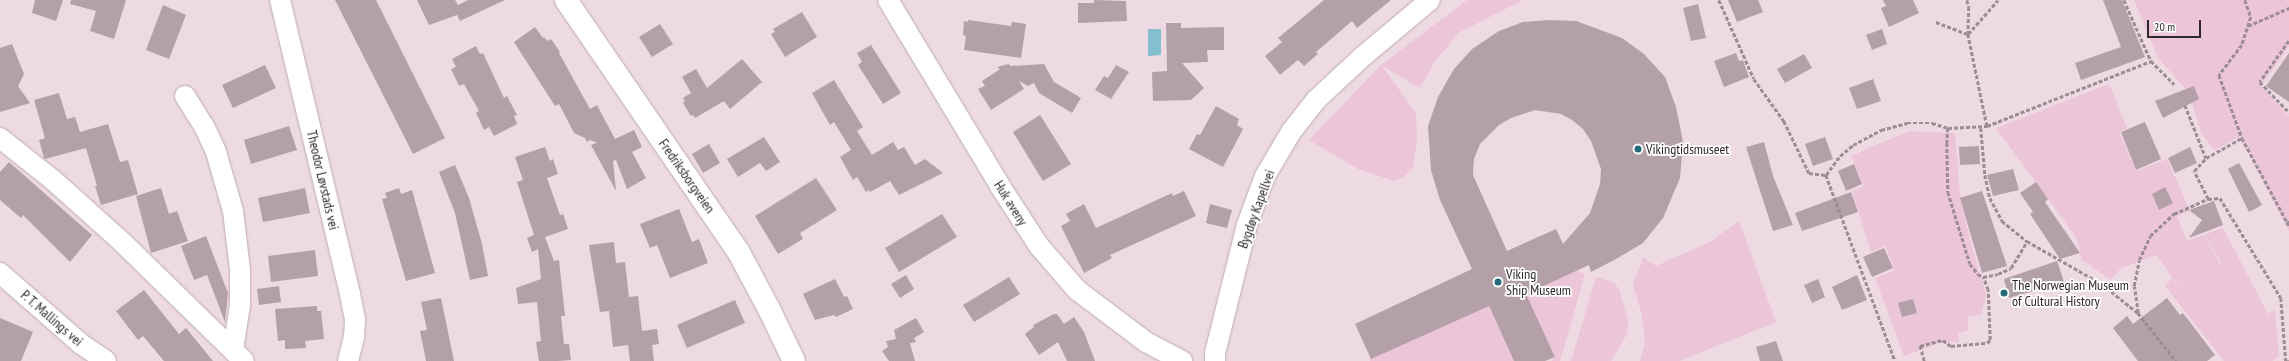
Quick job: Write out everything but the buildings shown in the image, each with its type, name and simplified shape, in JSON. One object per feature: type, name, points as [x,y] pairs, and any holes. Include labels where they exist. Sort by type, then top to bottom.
[{"type":"street","name":"Theodor Løvstads vei","points":[[280,0],[350,294],[354,331],[351,356],[348,361]]},
{"type":"street","name":"Fredriksborgveien","points":[[566,0],[738,251],[794,361]]},
{"type":"street","name":"Huk aveny","points":[[888,0],[1000,186],[1039,246],[1077,290],[1146,342],[1182,361]]},
{"type":"street","name":"Bygdøy Kapellvei","points":[[1215,361],[1215,353],[1247,225],[1265,176],[1291,132],[1316,100],[1430,0]]},
{"type":"street","points":[[185,96],[204,126],[216,152],[232,211],[240,270],[239,355]]},
{"type":"street","points":[[0,138],[53,180],[122,242],[239,355]]},
{"type":"street","name":"P. T. Mallings vei","points":[[0,273],[81,344],[106,361]]},
{"type":"path","points":[[1719,0],[1754,79],[1784,121],[1809,173],[1826,175]]},
{"type":"path","points":[[1967,0],[1969,7],[1968,34],[1987,126]]},
{"type":"path","points":[[1968,34],[1998,0]]},
{"type":"path","points":[[2124,0],[2151,61],[2174,84]]},
{"type":"path","points":[[2244,0],[2251,17],[2242,45],[2219,76],[2242,138],[2289,226]]},
{"type":"path","points":[[2248,26],[2289,8]]},
{"type":"path","points":[[1936,22],[1968,34]]},
{"type":"path","points":[[2289,41],[2260,82],[2289,112]]},
{"type":"path","points":[[1826,175],[1840,156],[1852,145],[1881,130],[1907,123],[1932,123],[1948,128],[1981,128],[2151,61]]},
{"type":"path","points":[[2185,105],[2206,158]]},
{"type":"path","points":[[1924,361],[1920,346],[1943,340],[1951,346],[1987,343],[1990,340],[1988,290],[1983,277],[1978,274],[1970,264],[1948,192],[1946,143],[1948,128]]},
{"type":"path","points":[[1981,128],[1985,175],[1990,198],[2002,220],[2026,241],[2102,284],[2138,313],[2176,361]]},
{"type":"path","points":[[2208,199],[2194,171],[2206,158],[2242,138]]},
{"type":"path","points":[[1826,175],[1895,361]]},
{"type":"path","points":[[2138,313],[2134,286],[2138,260],[2150,236],[2174,214],[2208,199],[2220,198],[2281,298],[2288,361]]},
{"type":"path","points":[[1983,277],[1998,274],[2011,268],[2026,241]]},
{"type":"shaded area","points":[[1467,0],[1523,0],[1458,33],[1434,63],[1420,88],[1382,66],[1416,113],[1417,139],[1413,168],[1403,177],[1394,181],[1358,169],[1309,140],[1381,65]]},
{"type":"shaded area","points":[[2134,0],[2289,0],[2289,46],[2261,86],[2289,116],[2289,231],[2240,137],[2214,150],[2201,133],[2189,93],[2158,58]]},
{"type":"shaded area","points":[[2109,84],[2127,128],[2119,132],[2136,171],[2167,159],[2190,211],[2177,216],[2187,241],[2203,235],[2219,261],[2219,271],[2220,260],[2204,235],[2223,228],[2268,314],[2275,310],[2279,357],[2272,361],[2224,361],[2165,286],[2171,279],[2196,288],[2173,279],[2157,255],[2121,268],[2111,280],[2082,260],[2076,237],[1996,128]]},
{"type":"shaded area","points":[[1909,131],[1955,133],[1960,195],[1970,240],[1986,295],[1981,315],[1967,317],[1969,330],[1958,333],[1959,342],[1939,343],[1904,356],[1875,278],[1895,270],[1885,246],[1871,252],[1852,191],[1864,186],[1851,156]]},
{"type":"shaded area","points":[[1739,221],[1776,322],[1679,361],[1640,361],[1645,343],[1642,315],[1633,285],[1643,257],[1656,266],[1710,242]]},
{"type":"shaded area","points":[[1574,270],[1585,274],[1560,361],[1552,361],[1555,356],[1525,293]]},
{"type":"shaded area","points":[[1596,277],[1613,282],[1619,289],[1628,321],[1627,334],[1611,361],[1571,361]]},
{"type":"shaded area","points":[[1488,305],[1514,361],[1370,361],[1370,358]]},
{"type":"water","points":[[1148,29],[1161,29],[1161,55],[1148,56]]},
{"type":"place","name":"Vikingtidsmuseet","points":[[1638,149]]},
{"type":"place","name":"Viking Ship Museum","points":[[1498,282]]},
{"type":"place","name":"The Norwegian Museum of Cultural History","points":[[2004,293]]}]
